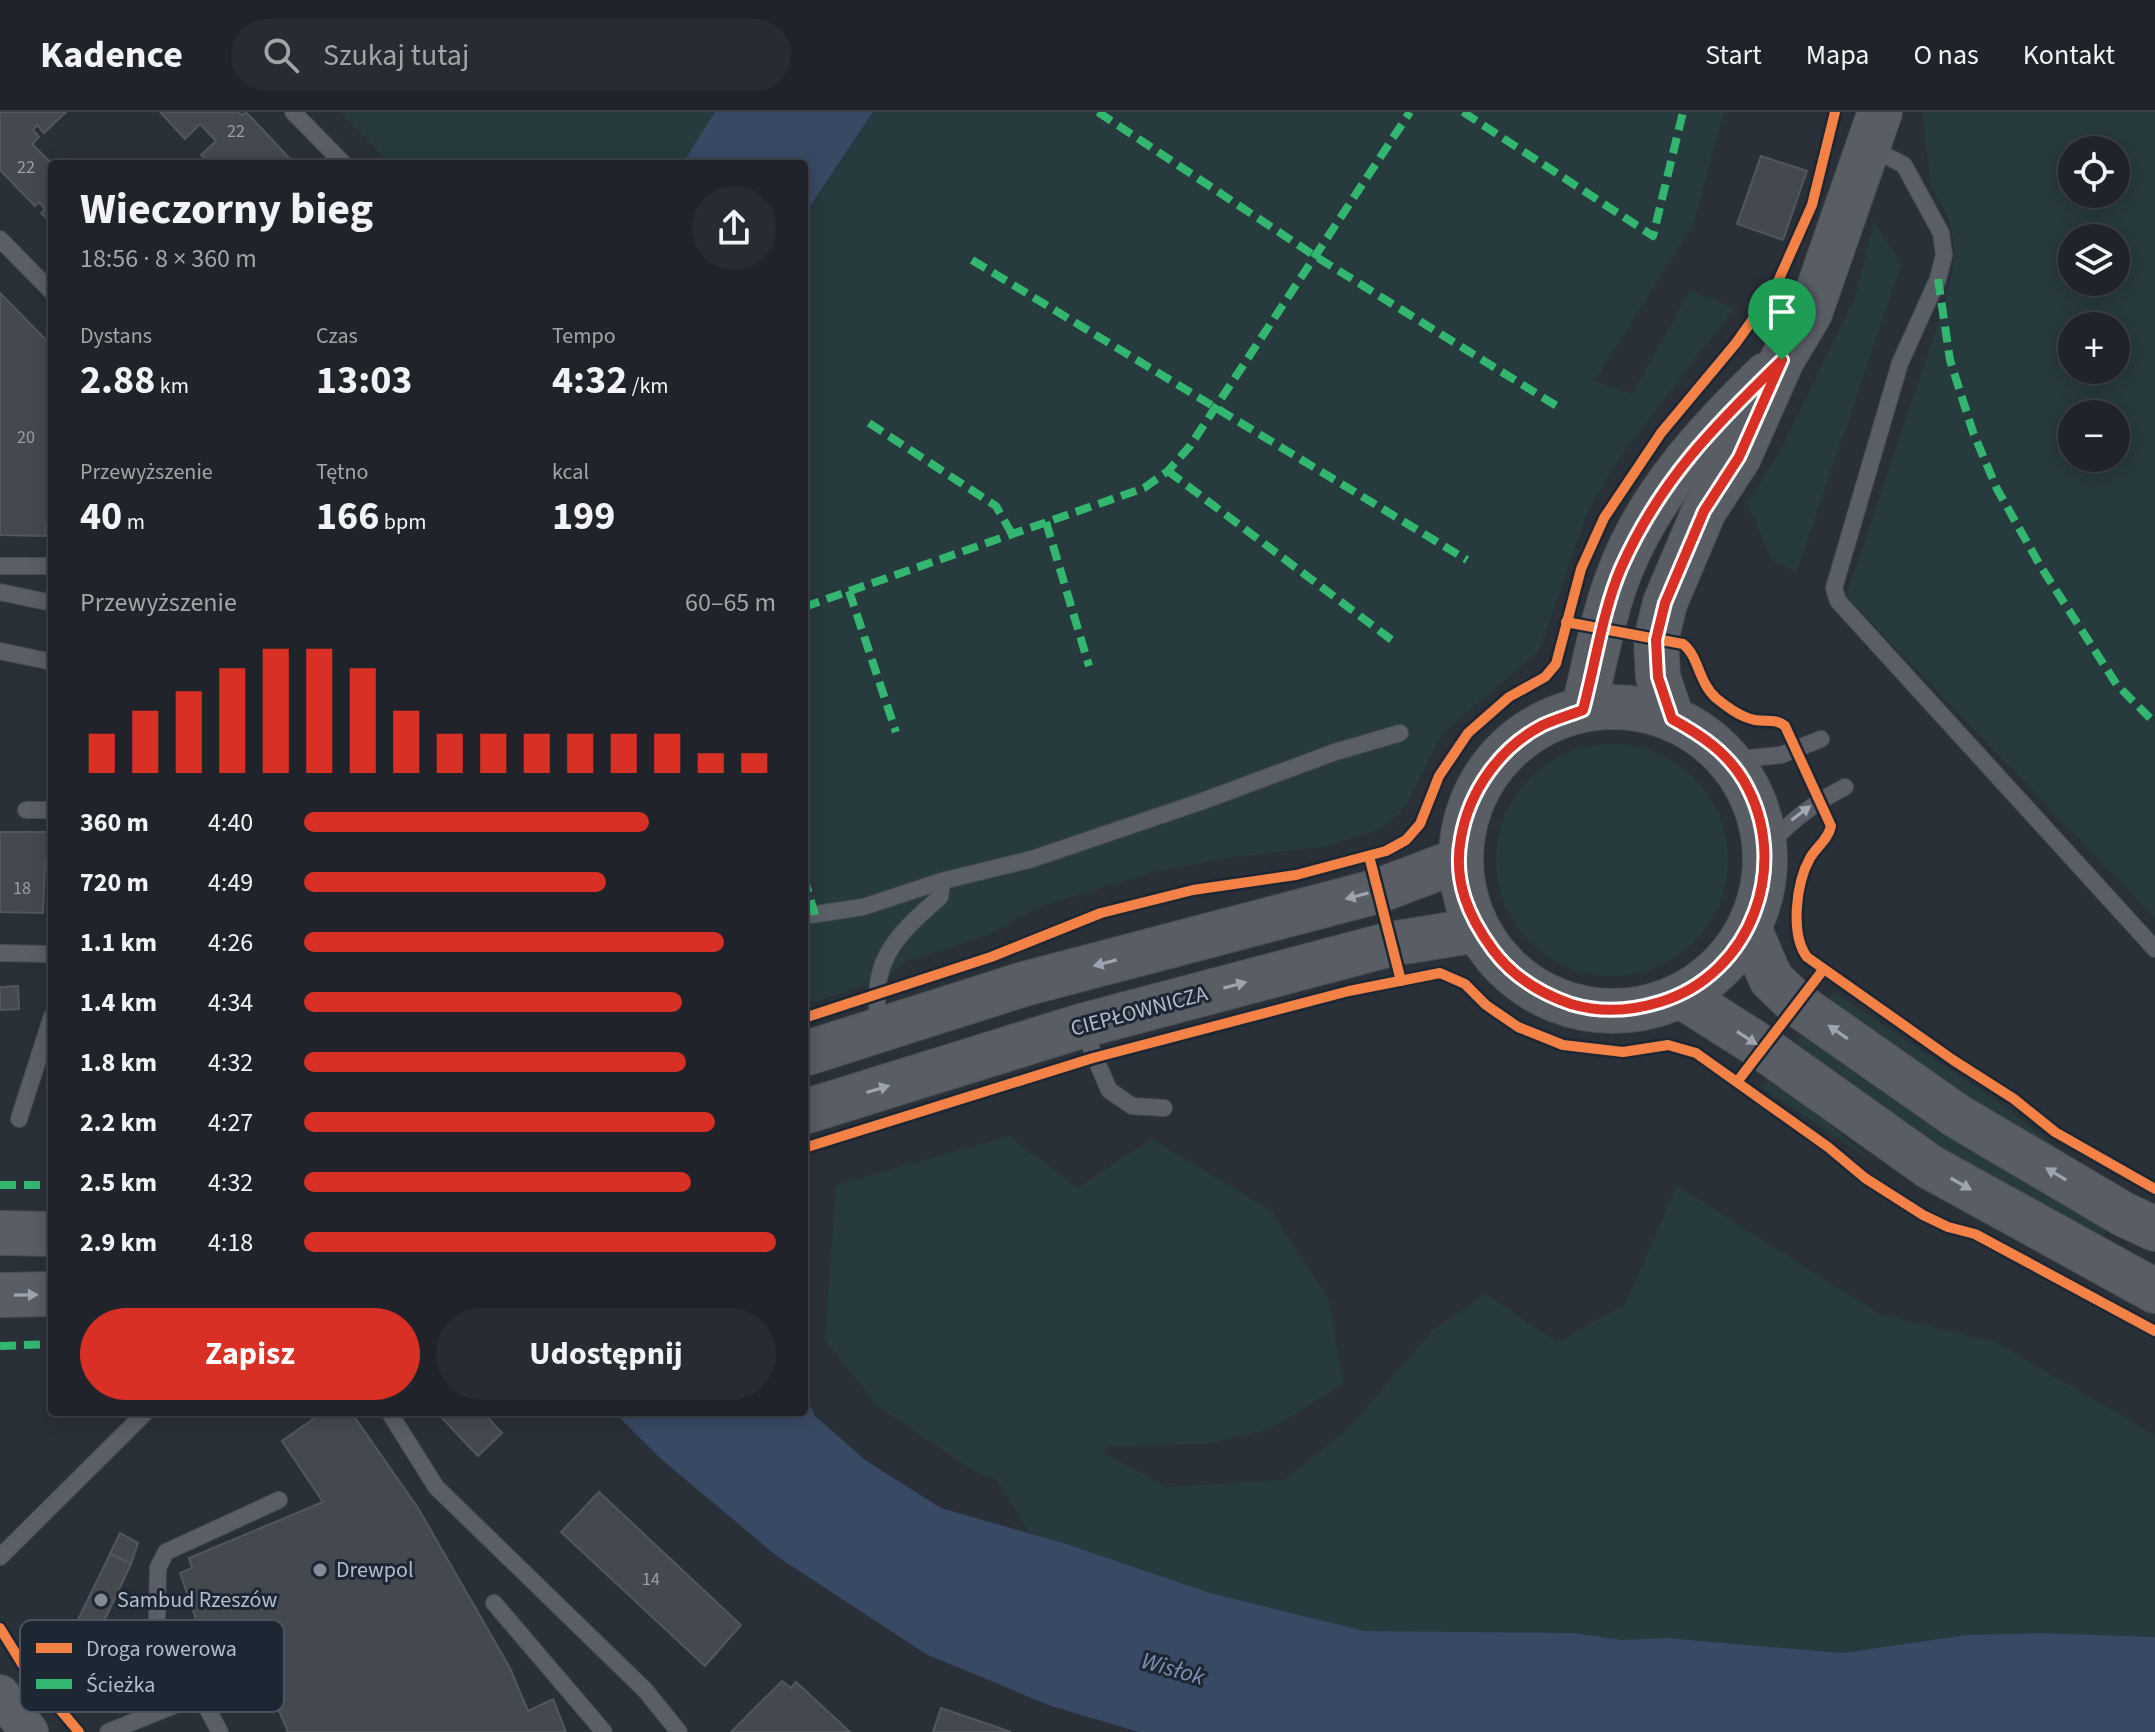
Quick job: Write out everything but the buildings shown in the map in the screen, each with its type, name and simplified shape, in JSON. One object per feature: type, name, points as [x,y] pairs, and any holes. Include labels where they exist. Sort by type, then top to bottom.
[{"type":"main road","points":[[1672,719],[1658,677],[1656,640],[1665,603],[1704,511],[1739,457],[1782,360],[1810,313],[1875,130]]},
{"type":"main road","points":[[1583,710],[1620,571],[1644,521],[1710,430],[1782,360]]},
{"type":"main road","points":[[1628,708],[1672,719],[1703,736],[1729,760],[1754,801],[1765,849],[1759,903],[1749,928],[1731,955],[1708,978],[1681,996],[1636,1010],[1589,1010],[1544,995],[1506,968],[1478,930],[1460,885],[1457,861],[1464,820],[1482,781],[1509,749],[1543,725],[1583,710],[1628,708]]},
{"type":"main road","points":[[808,1053],[1024,984],[1378,891],[1457,861]]},
{"type":"main road","points":[[1749,928],[1771,979],[1797,1004],[1957,1116],[2139,1221]]},
{"type":"main road","name":"CIEPŁOWNICZA","points":[[808,1111],[1081,1026],[1391,944],[1478,930]]},
{"type":"main road","points":[[1681,996],[1763,1048],[1930,1167],[2100,1264],[2155,1291]]},
{"type":"main road","points":[[0,1233],[48,1234]]},
{"type":"main road","points":[[0,1295],[48,1294]]},
{"type":"street","points":[[0,1694],[29,1732]]},
{"type":"lane","points":[[293,112],[340,160]]},
{"type":"lane","points":[[1875,130],[1904,165],[1941,233],[1944,255],[1938,279],[1900,363],[1834,588],[1838,601],[2155,949]]},
{"type":"lane","points":[[0,239],[48,288]]},
{"type":"lane","points":[[0,566],[48,566]]},
{"type":"lane","points":[[0,592],[48,602]]},
{"type":"lane","points":[[0,651],[48,661]]},
{"type":"lane","points":[[808,915],[863,907],[942,881],[1032,859],[1335,752],[1400,733]]},
{"type":"lane","points":[[1729,760],[1781,755],[1821,739]]},
{"type":"lane","points":[[1765,849],[1786,824],[1820,799],[1845,787]]},
{"type":"lane","points":[[26,810],[48,810]]},
{"type":"lane","points":[[879,1031],[874,995],[881,964],[903,930],[940,897],[942,881]]},
{"type":"lane","points":[[0,953],[48,954]]},
{"type":"lane","points":[[1081,1026],[1109,1090],[1132,1106],[1164,1108]]},
{"type":"lane","points":[[19,1119],[48,1028]]},
{"type":"lane","points":[[0,1557],[142,1416]]},
{"type":"lane","points":[[392,1416],[436,1487],[645,1690],[679,1732]]},
{"type":"lane","points":[[157,1620],[158,1568],[166,1552],[279,1500]]},
{"type":"lane","points":[[494,1603],[604,1732]]},
{"type":"lane","points":[[209,1712],[220,1732]]},
{"type":"lane","points":[[108,1732],[155,1713]]},
{"type":"green space","points":[[340,112],[715,112],[685,160],[387,160]]},
{"type":"green space","points":[[873,112],[1724,112],[1693,225],[1594,381],[1632,394],[1690,291],[1734,308],[1623,453],[1589,508],[1539,651],[1442,734],[1405,808],[1379,830],[1321,847],[1228,858],[1150,873],[1042,906],[986,936],[907,961],[886,979],[808,1004],[808,209]]},
{"type":"green space","points":[[1922,112],[2155,112],[2155,918],[1846,596],[1948,294],[1954,257],[1948,216],[1931,188]]},
{"type":"green space","points":[[1874,221],[1901,265],[1797,571],[1773,562],[1747,503],[1778,455],[1854,301]]},
{"type":"green space","points":[[1612,744],[1635,746],[1656,753],[1677,763],[1694,778],[1709,795],[1719,816],[1726,837],[1726,883],[1719,904],[1709,925],[1694,942],[1677,957],[1656,967],[1635,974],[1612,976],[1589,974],[1568,967],[1547,957],[1530,942],[1515,925],[1505,904],[1498,883],[1496,860],[1498,837],[1505,816],[1515,795],[1530,778],[1547,763],[1568,753],[1589,746]]},
{"type":"green space","points":[[1834,992],[2006,1107],[2079,1166],[2056,1155],[1824,1004]]},
{"type":"green space","points":[[1805,1030],[2111,1224],[2100,1243],[1949,1155],[1791,1048]]},
{"type":"green space","points":[[1771,1074],[1875,1163],[1761,1087]]},
{"type":"green space","points":[[1008,1136],[1078,1188],[1151,1139],[1271,1211],[1329,1300],[1343,1384],[1268,1430],[1205,1444],[1107,1446],[1104,1453],[1166,1487],[1284,1480],[1348,1429],[1432,1331],[1485,1294],[1557,1342],[1625,1305],[1677,1186],[1879,1314],[1996,1343],[2155,1435],[2155,1637],[2039,1633],[1966,1635],[1842,1653],[1667,1638],[1622,1640],[1574,1633],[1365,1631],[1210,1593],[1030,1534],[998,1480],[974,1471],[878,1406],[825,1339],[836,1185]]},
{"type":"water","points":[[715,112],[873,112],[808,209],[808,160],[685,160]]},
{"type":"water","name":"Wisłok","points":[[808,1401],[815,1416],[865,1460],[941,1508],[1066,1544],[1210,1593],[1365,1631],[1574,1633],[1622,1640],[1667,1638],[1842,1653],[1966,1635],[2039,1633],[2155,1637],[2155,1732],[1139,1732],[1051,1706],[926,1654],[778,1557],[661,1459],[618,1416],[808,1416]]},
{"type":"marked path","points":[[1098,112],[1315,256],[1560,408]]},
{"type":"marked path","points":[[808,606],[1144,488],[1168,471],[1190,446],[1410,112]]},
{"type":"marked path","points":[[1463,112],[1653,236],[1683,112]]},
{"type":"marked path","points":[[972,260],[1467,560]]},
{"type":"marked path","points":[[1938,279],[1950,360],[1973,432],[1997,489],[2041,567],[2117,685],[2155,723]]},
{"type":"marked path","points":[[869,423],[996,506],[1012,534]]},
{"type":"marked path","points":[[1168,471],[1397,644]]},
{"type":"marked path","points":[[1046,522],[1089,666]]},
{"type":"marked path","points":[[849,591],[896,732]]},
{"type":"marked path","points":[[808,891],[815,915]]},
{"type":"marked path","points":[[0,1185],[48,1185]]},
{"type":"marked path","points":[[0,1346],[48,1344]]},
{"type":"cycle path","points":[[808,1017],[991,957],[1101,913],[1193,890],[1296,875],[1386,851],[1406,840],[1420,824],[1439,776],[1468,733],[1509,697],[1545,677],[1556,664],[1581,569],[1604,518],[1661,433],[1736,343],[1775,288],[1812,205],[1835,112]]},
{"type":"cycle path","points":[[1566,622],[1683,644],[1692,655],[1710,692],[1720,701],[1744,717],[1774,721],[1785,726],[1831,826],[1805,868],[1798,894],[1798,935],[1807,957],[2014,1099],[2055,1132],[2155,1189]]},
{"type":"cycle path","points":[[1369,856],[1401,981]]},
{"type":"cycle path","points":[[1737,1082],[1823,970]]},
{"type":"cycle path","points":[[808,1147],[1093,1058],[1349,991],[1440,973],[1465,984],[1486,1005],[1518,1027],[1563,1045],[1623,1052],[1668,1045],[1696,1053],[1828,1147],[1865,1178],[1923,1215],[1948,1227],[1975,1234],[2155,1331]]},
{"type":"cycle path","points":[[0,1628],[20,1660]]},
{"type":"cycle path","points":[[62,1712],[79,1732]]},
{"type":"place","name":"Drewpol","points":[[320,1570]]},
{"type":"place","name":"Sambud Rzeszów","points":[[101,1600]]},
{"type":"route","points":[[1782,360],[1739,457],[1704,511],[1665,603],[1656,640],[1658,677],[1672,719],[1703,736],[1729,760],[1754,801],[1762,825],[1765,849],[1765,876],[1759,903],[1749,928],[1731,955],[1708,978],[1681,996],[1636,1010],[1589,1010],[1544,995],[1506,968],[1478,930],[1467,908],[1457,861],[1464,820],[1482,781],[1509,749],[1543,725],[1583,710],[1620,571],[1644,521],[1710,430],[1782,360]]}]
